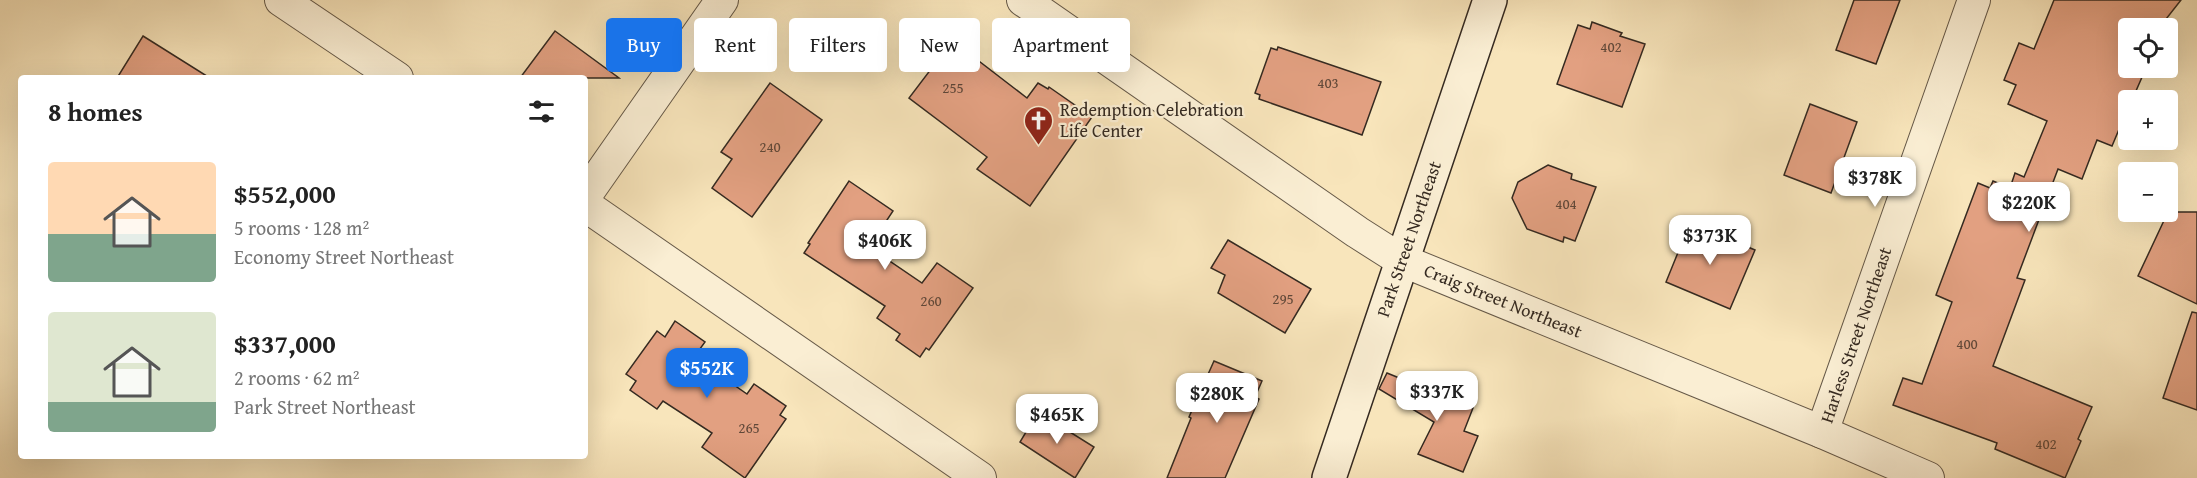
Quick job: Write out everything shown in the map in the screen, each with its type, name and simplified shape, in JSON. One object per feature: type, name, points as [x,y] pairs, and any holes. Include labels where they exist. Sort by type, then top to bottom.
[{"type":"street","points":[[281,0],[393,75]]},
{"type":"street","points":[[588,192],[722,0]]},
{"type":"street","name":"Craig Street Northeast","points":[[1023,0],[1357,232],[1401,260],[1822,432],[1928,478]]},
{"type":"street","name":"Park Street Northeast","points":[[1329,478],[1490,0]]},
{"type":"street","name":"Harless Street Northeast","points":[[1822,432],[1974,0]]},
{"type":"street","points":[[588,208],[980,478]]},
{"type":"building","points":[[1854,0],[1900,0],[1876,64],[1836,50]]},
{"type":"building","points":[[2054,0],[2181,0],[2167,18],[2118,18],[2118,78],[2142,78],[2136,90],[2118,90],[2118,132],[2112,146],[2097,140],[2082,179],[2058,169],[2017,278],[2025,280],[1993,366],[2092,407],[2078,439],[2081,441],[2065,478],[1995,449],[1997,443],[1893,405],[1903,378],[1922,384],[1952,302],[1936,295],[1978,183],[1990,188],[1993,181],[2010,188],[2015,173],[2024,177],[2047,121],[2008,104],[2016,85],[2004,80],[2019,43],[2034,49]]},
{"type":"building","points":[[1592,22],[1622,33],[1620,36],[1645,44],[1622,107],[1557,84],[1578,25],[1590,29]]},
{"type":"building","points":[[555,31],[606,68],[606,72],[611,72],[619,78],[588,78],[588,75],[522,75]]},
{"type":"building","points":[[143,36],[205,75],[119,75]]},
{"type":"building","points":[[1278,47],[1381,82],[1362,135],[1259,99],[1260,95],[1255,93],[1271,48],[1277,50]]},
{"type":"building","points":[[980,62],[1027,98],[1038,83],[1048,89],[1049,87],[1092,117],[1030,206],[977,169],[987,157],[909,98],[929,72],[980,72]]},
{"type":"building","points":[[770,83],[822,120],[752,217],[712,188],[732,159],[721,152]]},
{"type":"building","points":[[1810,104],[1857,122],[1831,193],[1784,175]]},
{"type":"building","points":[[1548,165],[1572,174],[1571,179],[1596,187],[1575,241],[1564,237],[1563,242],[1527,229],[1512,198],[1518,182]]},
{"type":"building","points":[[849,181],[893,211],[869,247],[922,283],[937,263],[973,288],[929,350],[926,348],[920,357],[896,340],[900,334],[877,318],[885,306],[804,253],[810,244],[808,243]]},
{"type":"building","points":[[2178,212],[2197,212],[2197,304],[2138,276],[2163,222],[2178,222]]},
{"type":"building","points":[[1690,223],[1755,250],[1730,309],[1666,282]]},
{"type":"building","points":[[1228,240],[1311,289],[1285,333],[1218,293],[1225,275],[1211,268]]},
{"type":"building","points":[[2192,312],[2197,313],[2197,410],[2163,398]]},
{"type":"building","points":[[675,321],[705,342],[694,357],[747,394],[754,384],[786,406],[780,415],[786,419],[745,478],[702,447],[712,433],[663,401],[657,409],[630,390],[636,381],[626,374],[657,331],[665,337]]},
{"type":"building","points":[[1214,361],[1262,381],[1255,397],[1259,399],[1225,478],[1167,478],[1191,418],[1189,417]]},
{"type":"building","points":[[1387,373],[1473,408],[1464,431],[1478,436],[1463,472],[1418,454],[1434,422],[1379,389]]},
{"type":"building","points":[[1038,412],[1094,447],[1075,478],[1020,442]]},
{"type":"place","name":"Redemption Celebration Life Center","points":[[1039,146]]}]
